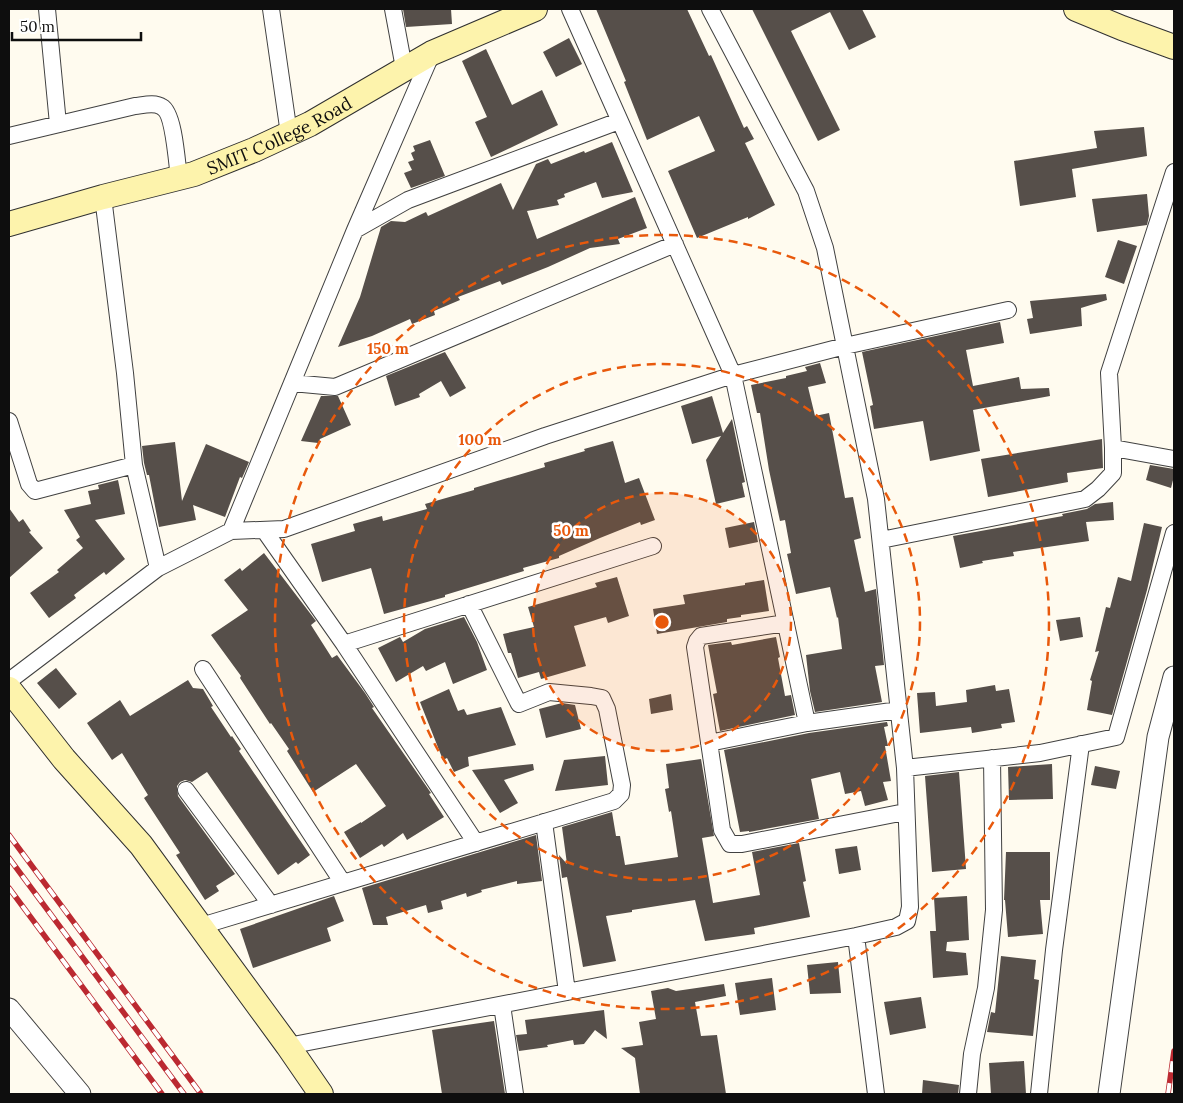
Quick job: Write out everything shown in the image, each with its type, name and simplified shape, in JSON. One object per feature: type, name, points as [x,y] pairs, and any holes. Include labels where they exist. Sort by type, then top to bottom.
[{"type":"main road","name":"SMIT College Road","points":[[9,224],[103,197],[194,174],[254,150],[310,124],[432,53],[535,9]]},
{"type":"main road","points":[[1076,9],[1174,47]]},
{"type":"main road","points":[[9,689],[64,759],[141,844],[321,1094]]},
{"type":"street","points":[[47,9],[58,124]]},
{"type":"street","points":[[271,9],[288,134]]},
{"type":"street","points":[[393,9],[404,68]]},
{"type":"street","points":[[570,9],[733,375],[807,724]]},
{"type":"street","points":[[288,1046],[896,928],[907,921],[910,907],[905,812],[905,768],[876,499],[825,248],[806,191],[710,9]]},
{"type":"street","points":[[231,530],[355,230],[432,53]]},
{"type":"street","points":[[9,136],[135,106],[151,104],[163,107],[168,112],[179,178]]},
{"type":"street","points":[[355,230],[408,200],[619,121]]},
{"type":"street","points":[[880,540],[1085,499],[1098,489],[1113,473],[1114,448],[1109,373],[1174,172]]},
{"type":"street","points":[[103,197],[125,373],[134,466],[158,568]]},
{"type":"street","points":[[292,383],[335,387],[675,244]]},
{"type":"street","points":[[9,680],[158,568],[231,530],[284,529],[545,436],[733,375],[845,346],[1008,310]]},
{"type":"street","points":[[9,421],[29,484],[35,490],[134,466]]},
{"type":"street","points":[[1114,448],[1174,459]]},
{"type":"street","points":[[264,530],[344,644],[476,843]]},
{"type":"street","points":[[905,768],[1040,753],[1116,736],[1174,533]]},
{"type":"street","points":[[344,644],[652,546]]},
{"type":"street","points":[[201,926],[614,801],[622,794],[622,785],[607,709],[602,698],[549,692],[519,704],[469,604]]},
{"type":"street","points":[[786,623],[701,636],[696,641],[695,647],[722,830],[730,844],[742,844],[905,812]]},
{"type":"street","points":[[203,669],[343,884]]},
{"type":"street","points":[[1109,1094],[1158,737],[1174,677]]},
{"type":"street","points":[[709,743],[807,724],[899,710]]},
{"type":"street","points":[[1039,1094],[1054,950],[1081,744]]},
{"type":"street","points":[[968,1094],[972,1054],[986,988],[994,910],[992,758]]},
{"type":"street","points":[[186,790],[271,905]]},
{"type":"street","points":[[544,822],[567,992]]},
{"type":"street","points":[[856,936],[876,1094]]},
{"type":"street","points":[[502,1005],[515,1094]]},
{"type":"street","points":[[12,1019],[80,1094]]},
{"type":"building","points":[[403,9],[451,9],[452,24],[406,27]]},
{"type":"building","points":[[596,9],[687,9],[709,56],[711,55],[744,128],[747,126],[754,139],[745,143],[775,205],[748,219],[748,217],[697,238],[668,171],[715,151],[699,116],[647,140],[624,82],[626,81]]},
{"type":"building","points":[[752,9],[862,9],[876,37],[849,50],[830,12],[791,31],[840,130],[818,141]]},
{"type":"building","points":[[569,38],[582,64],[556,77],[543,52]]},
{"type":"building","points":[[486,49],[512,105],[542,90],[558,125],[491,157],[475,122],[487,117],[462,61]]},
{"type":"building","points":[[1144,127],[1147,156],[1072,169],[1076,197],[1020,206],[1014,161],[1097,148],[1094,131]]},
{"type":"building","points":[[430,140],[445,176],[411,188],[404,173],[412,170],[408,162],[414,160],[411,153],[415,151],[413,146]]},
{"type":"building","points":[[612,142],[633,192],[602,198],[596,182],[564,194],[565,197],[557,200],[559,205],[527,211],[537,239],[635,197],[647,228],[618,239],[620,244],[590,248],[502,285],[500,281],[458,297],[460,300],[434,311],[435,315],[412,324],[410,319],[372,336],[338,347],[360,297],[381,227],[391,221],[405,222],[426,212],[428,216],[501,183],[513,210],[536,164],[548,159],[551,164]]},
{"type":"building","points":[[1147,194],[1149,216],[1147,225],[1097,232],[1092,199]]},
{"type":"building","points":[[1118,240],[1137,246],[1124,284],[1105,277]]},
{"type":"building","points":[[1106,294],[1107,300],[1081,308],[1082,326],[1030,334],[1027,319],[1033,318],[1030,301]]},
{"type":"building","points":[[1000,322],[1004,343],[966,350],[973,386],[1019,377],[1021,389],[1049,388],[1050,396],[973,410],[980,451],[930,461],[923,421],[874,429],[870,406],[873,405],[862,352]]},
{"type":"building","points":[[445,352],[466,388],[450,397],[441,381],[419,394],[420,397],[395,406],[386,376]]},
{"type":"building","points":[[820,363],[826,383],[808,387],[815,416],[829,413],[845,498],[853,497],[861,538],[854,540],[865,592],[876,589],[884,665],[875,666],[882,702],[815,712],[810,691],[806,655],[842,649],[838,617],[830,587],[796,594],[787,554],[791,553],[785,520],[780,521],[769,470],[760,413],[757,413],[751,385],[786,378],[786,376],[807,371],[805,367]]},
{"type":"building","points":[[321,396],[338,396],[351,425],[320,439],[318,443],[301,441]]},
{"type":"building","points":[[712,396],[723,433],[732,419],[745,482],[742,483],[745,497],[716,504],[706,460],[721,436],[692,444],[681,406]]},
{"type":"building","points":[[1102,439],[1103,468],[1067,473],[1068,482],[988,497],[981,459]]},
{"type":"building","points":[[613,441],[625,483],[639,478],[655,520],[641,525],[640,522],[559,556],[559,558],[523,568],[524,571],[445,595],[445,597],[384,614],[371,568],[322,582],[311,544],[355,531],[353,524],[382,516],[383,521],[427,509],[425,504],[545,467],[544,463]]},
{"type":"building","points":[[175,442],[182,501],[206,444],[249,462],[242,478],[240,477],[225,517],[193,505],[196,520],[159,527],[149,475],[147,475],[144,463],[142,446]]},
{"type":"building","points":[[1150,465],[1174,469],[1171,488],[1146,480]]},
{"type":"building","points":[[118,480],[125,514],[95,520],[125,559],[106,575],[104,572],[74,595],[76,598],[49,618],[30,593],[59,572],[57,570],[83,548],[76,540],[80,537],[64,510],[91,504],[88,491],[99,489],[98,485]]},
{"type":"building","points":[[1113,502],[1114,520],[1086,522],[1089,541],[1013,552],[1014,556],[982,561],[983,563],[960,568],[953,536],[1063,516],[1062,514],[1087,509],[1095,504]]},
{"type":"building","points":[[9,508],[19,522],[23,519],[31,531],[29,532],[43,548],[9,578]]},
{"type":"building","points":[[754,522],[758,542],[729,548],[725,528]]},
{"type":"building","points":[[1144,523],[1162,527],[1147,590],[1112,715],[1087,710],[1092,681],[1090,680],[1099,651],[1095,652],[1106,607],[1110,608],[1118,577],[1131,581]]},
{"type":"building","points":[[264,553],[316,621],[311,625],[332,658],[337,655],[365,693],[374,707],[372,708],[431,793],[429,794],[444,817],[407,840],[403,833],[384,847],[382,844],[360,858],[344,832],[386,806],[356,764],[313,792],[287,751],[289,749],[270,724],[240,678],[241,676],[211,635],[248,610],[224,580],[240,568],[242,571]]},
{"type":"building","points":[[617,577],[629,616],[608,623],[606,617],[574,626],[586,666],[541,679],[539,672],[518,678],[503,634],[534,627],[528,607],[597,587],[595,583]]},
{"type":"building","points":[[764,580],[769,611],[741,615],[741,617],[727,619],[727,622],[657,634],[653,609],[685,604],[683,595]]},
{"type":"building","points":[[464,617],[477,642],[487,670],[453,684],[445,662],[426,671],[423,666],[396,682],[378,648],[400,637],[403,642],[425,629]]},
{"type":"building","points":[[1080,617],[1083,637],[1060,641],[1056,620]]},
{"type":"building","points":[[776,637],[785,696],[791,695],[795,715],[720,731],[713,694],[717,693],[708,645],[731,642],[732,645]]},
{"type":"building","points":[[56,668],[77,694],[59,709],[37,683]]},
{"type":"building","points":[[188,680],[193,688],[203,689],[213,706],[211,707],[241,749],[239,751],[310,855],[278,875],[207,772],[192,782],[185,780],[180,782],[177,786],[178,796],[235,874],[216,886],[219,891],[205,900],[176,855],[180,853],[144,798],[148,795],[122,753],[112,760],[87,723],[120,700],[130,716]]},
{"type":"building","points":[[995,685],[996,691],[1009,689],[1015,722],[1001,724],[1002,728],[972,733],[971,727],[920,733],[917,693],[935,692],[936,706],[967,702],[966,690]]},
{"type":"building","points":[[449,689],[458,711],[464,709],[467,715],[501,707],[516,745],[468,757],[469,766],[454,772],[447,758],[443,760],[420,702]]},
{"type":"building","points":[[671,694],[673,710],[651,714],[649,699]]},
{"type":"building","points":[[562,703],[575,705],[581,729],[546,738],[539,709]]},
{"type":"building","points":[[887,722],[888,726],[884,727],[888,746],[885,746],[891,781],[883,782],[888,800],[865,806],[861,791],[845,794],[840,772],[811,779],[819,819],[740,832],[724,750],[809,733]]},
{"type":"building","points":[[605,756],[608,785],[555,791],[564,760]]},
{"type":"building","points":[[701,759],[714,836],[702,838],[713,903],[760,895],[752,852],[799,843],[806,881],[803,882],[810,917],[754,928],[755,934],[705,941],[695,900],[632,910],[632,912],[606,916],[616,961],[583,967],[567,877],[562,878],[559,855],[567,864],[562,827],[612,812],[616,836],[620,836],[625,865],[678,857],[671,811],[669,812],[665,789],[669,788],[666,764]]},
{"type":"building","points":[[533,764],[534,770],[504,780],[518,803],[500,813],[472,770]]},
{"type":"building","points":[[1052,764],[1053,799],[1009,800],[1008,767]]},
{"type":"building","points":[[1095,766],[1120,771],[1116,789],[1091,785]]},
{"type":"building","points":[[959,772],[966,869],[932,872],[925,776]]},
{"type":"building","points":[[536,835],[542,881],[517,884],[517,881],[481,890],[482,892],[467,897],[466,893],[441,901],[443,909],[428,913],[426,905],[386,917],[388,925],[373,925],[362,888]]},
{"type":"building","points":[[857,846],[861,870],[839,874],[835,849]]},
{"type":"building","points":[[1006,852],[1050,852],[1050,900],[1040,900],[1043,934],[1008,937],[1004,900]]},
{"type":"building","points":[[334,896],[344,921],[327,928],[331,941],[253,968],[240,929]]},
{"type":"building","points":[[967,896],[969,940],[947,942],[946,951],[966,953],[968,975],[933,978],[930,931],[936,931],[934,898]]},
{"type":"building","points":[[1001,956],[1036,960],[1034,979],[1039,980],[1033,1036],[987,1032],[991,1012],[995,1013]]},
{"type":"building","points":[[838,962],[841,993],[810,994],[807,965]]},
{"type":"building","points":[[772,978],[776,1010],[740,1015],[735,983]]},
{"type":"building","points":[[724,984],[726,996],[695,1002],[701,1036],[717,1035],[726,1094],[640,1094],[635,1058],[621,1048],[643,1045],[639,1022],[656,1019],[651,991],[668,988],[676,991]]},
{"type":"building","points":[[921,997],[926,1028],[890,1035],[884,1002]]},
{"type":"building","points":[[604,1010],[607,1039],[595,1030],[584,1044],[574,1045],[573,1040],[547,1045],[548,1047],[519,1051],[516,1035],[527,1034],[525,1020]]},
{"type":"building","points":[[494,1021],[505,1094],[442,1094],[432,1030]]},
{"type":"building","points":[[1024,1061],[1026,1094],[991,1094],[989,1063]]},
{"type":"building","points":[[923,1080],[959,1085],[958,1094],[922,1094]]},
{"type":"railway","points":[[9,835],[201,1094]]},
{"type":"railway","points":[[9,858],[184,1094]]},
{"type":"railway","points":[[9,888],[162,1094]]},
{"type":"railway","points":[[1168,1094],[1174,1051]]}]
